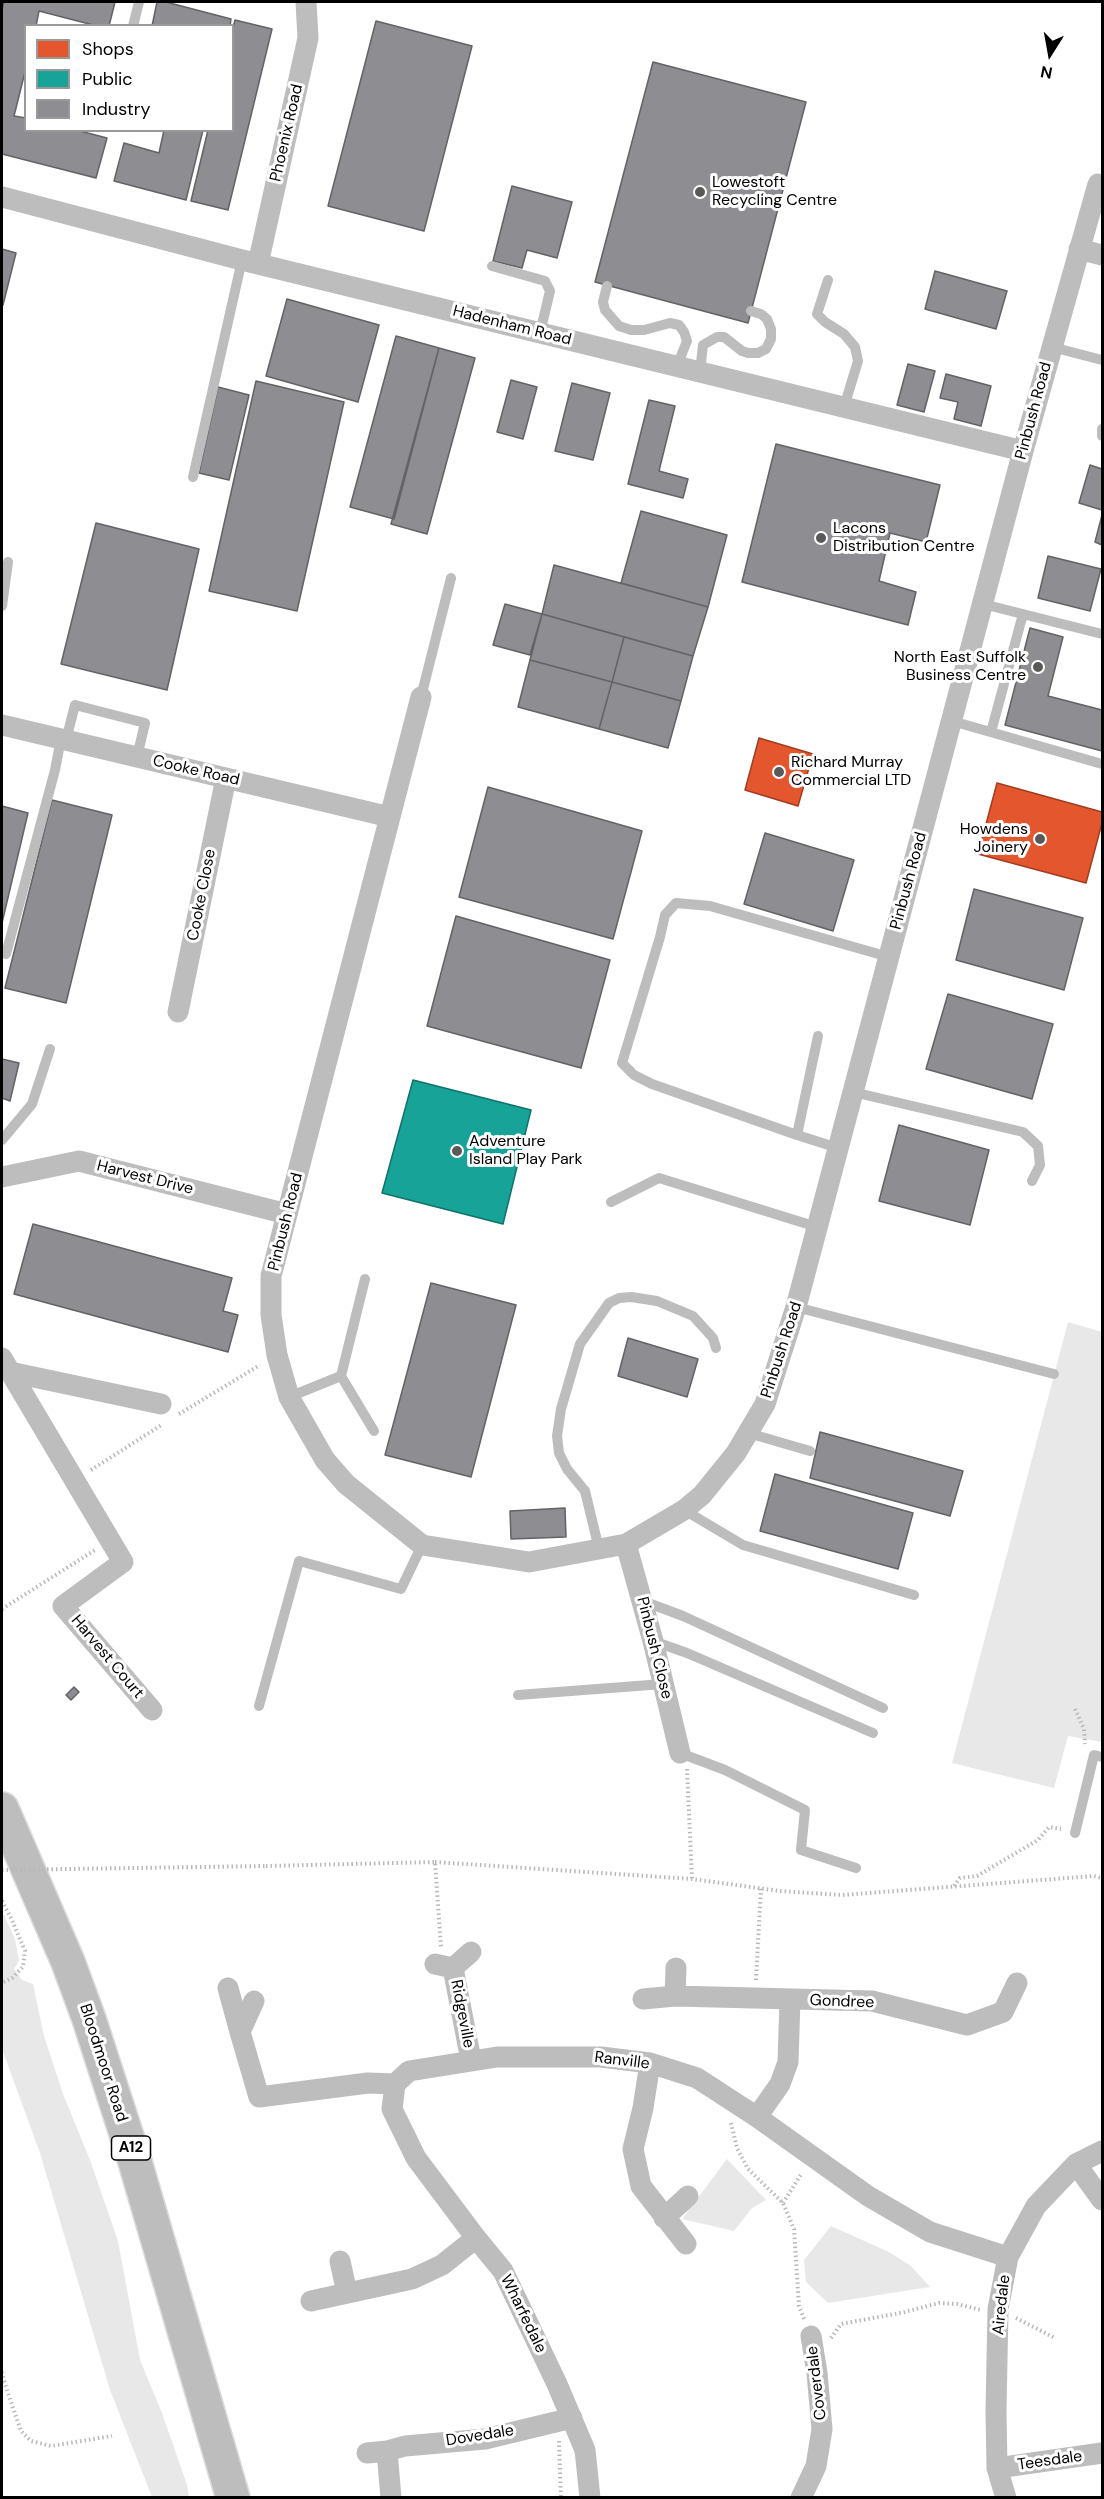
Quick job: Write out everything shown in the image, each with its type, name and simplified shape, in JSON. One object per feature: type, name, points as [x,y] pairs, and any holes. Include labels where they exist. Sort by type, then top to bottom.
[{"type":"highway","name":"Bloodmoor Road","points":[[2,1809],[89,2019],[134,2155],[233,2498]]},
{"type":"street","name":"Phoenix Road","points":[[250,262],[308,38],[306,2]]},
{"type":"street","name":"Pinbush Road","points":[[421,698],[287,1214],[272,1276],[271,1315],[277,1355],[289,1397],[325,1460],[346,1484],[422,1545],[529,1562],[626,1544],[684,1510],[702,1495],[736,1453],[765,1404],[796,1307],[1023,451],[1098,184]]},
{"type":"street","name":"Hadenham Road","points":[[2,197],[250,262],[1023,451]]},
{"type":"street","points":[[1079,249],[1102,255]]},
{"type":"street","name":"Cooke Road","points":[[2,725],[390,817]]},
{"type":"street","name":"Cooke Close","points":[[178,1012],[226,778]]},
{"type":"street","name":"Harvest Drive","points":[[2,1177],[79,1161],[287,1214]]},
{"type":"street","points":[[6,1365],[163,1413]]},
{"type":"street","points":[[6,1365],[110,1541]]},
{"type":"street","name":"Harvest Court","points":[[110,1541],[123,1562],[63,1606],[152,1710]]},
{"type":"street","name":"Pinbush Close","points":[[626,1544],[654,1641],[680,1752]]},
{"type":"street","name":"Ridgeville","points":[[471,1952],[444,1966],[471,2060]]},
{"type":"street","points":[[675,1996],[676,1968]]},
{"type":"street","name":"Gondree","points":[[643,1999],[675,1996],[872,2001],[967,2025],[1007,2017],[1017,1983]]},
{"type":"street","points":[[228,1988],[259,2097],[368,2083],[395,2084]]},
{"type":"street","points":[[757,2117],[780,2084],[788,2062],[790,2000]]},
{"type":"street","points":[[240,2032],[254,2001]]},
{"type":"street","name":"Ranville","points":[[395,2084],[409,2071],[497,2057],[602,2057],[650,2064],[697,2078],[757,2117],[868,2196],[930,2232],[1008,2257]]},
{"type":"street","points":[[650,2064],[633,2149],[641,2186],[686,2244]]},
{"type":"street","name":"Wharfedale","points":[[395,2084],[392,2109],[416,2158],[503,2271],[565,2420],[585,2450],[590,2498]]},
{"type":"street","name":"Airedale","points":[[1006,2498],[997,2468],[998,2309],[1008,2257],[1036,2206],[1076,2164],[1102,2151]]},
{"type":"street","points":[[1076,2164],[1102,2200]]},
{"type":"street","points":[[664,2218],[688,2196]]},
{"type":"street","points":[[311,2301],[412,2279],[442,2265],[476,2238]]},
{"type":"street","points":[[340,2261],[347,2293]]},
{"type":"street","name":"Coverdale","points":[[801,2498],[816,2466],[822,2430],[811,2336]]},
{"type":"street","name":"Dovedale","points":[[391,2498],[377,2452],[405,2446],[485,2439],[565,2420]]},
{"type":"street","name":"Teesdale","points":[[997,2468],[1102,2453]]},
{"type":"lane","points":[[134,24],[139,2]]},
{"type":"lane","points":[[193,477],[250,262]]},
{"type":"lane","points":[[492,266],[545,281],[550,291],[540,333]]},
{"type":"lane","points":[[828,280],[817,314],[844,334],[855,347],[858,361],[844,407]]},
{"type":"lane","points":[[607,286],[603,302],[605,310],[619,326],[631,330],[644,330],[670,323],[679,325],[687,341],[677,366]]},
{"type":"lane","points":[[700,372],[703,345],[717,337],[724,337],[748,353],[758,353],[765,349],[771,339],[771,329],[761,314],[751,311]]},
{"type":"lane","points":[[1052,347],[1102,360]]},
{"type":"lane","points":[[1102,429],[1102,436]]},
{"type":"lane","points":[[2,606],[8,562]]},
{"type":"lane","points":[[421,698],[451,578]]},
{"type":"lane","points":[[983,603],[1102,634]]},
{"type":"lane","points":[[991,732],[1023,614]]},
{"type":"lane","points":[[2,953],[6,954],[63,740],[75,705],[145,723],[137,757]]},
{"type":"lane","points":[[952,720],[1102,764]]},
{"type":"lane","points":[[838,1148],[652,1083],[634,1075],[622,1064],[665,915],[676,903],[710,906],[889,957]]},
{"type":"lane","points":[[797,1135],[818,1036]]},
{"type":"lane","points":[[2,1140],[32,1104],[50,1049]]},
{"type":"lane","points":[[853,1092],[1023,1132],[1038,1146],[1040,1165],[1032,1181]]},
{"type":"lane","points":[[611,1202],[659,1178],[817,1227]]},
{"type":"lane","points":[[365,1279],[341,1376],[374,1431]]},
{"type":"lane","points":[[599,1549],[585,1491],[567,1469],[559,1453],[557,1436],[561,1409],[580,1344],[609,1303],[619,1298],[631,1297],[657,1301],[693,1316],[713,1338],[716,1348]]},
{"type":"lane","points":[[796,1307],[1054,1374]]},
{"type":"lane","points":[[289,1397],[341,1376]]},
{"type":"lane","points":[[748,1433],[810,1451]]},
{"type":"lane","points":[[684,1510],[743,1545],[914,1595]]},
{"type":"lane","points":[[260,1707],[299,1562],[401,1589],[422,1545]]},
{"type":"lane","points":[[642,1601],[683,1616],[883,1707]]},
{"type":"lane","points":[[654,1641],[687,1653],[873,1734]]},
{"type":"lane","points":[[518,1695],[663,1684]]},
{"type":"lane","points":[[680,1752],[725,1770],[805,1810],[801,1850],[856,1868]]},
{"type":"lane","points":[[1075,1833],[1098,1756]]},
{"type":"path","points":[[75,1481],[163,1413],[277,1355]]},
{"type":"path","points":[[2,1609],[110,1541]]},
{"type":"path","points":[[1075,1709],[1084,1729],[1083,1742],[1098,1756]]},
{"type":"path","points":[[680,1752],[686,1760],[692,1879]]},
{"type":"path","points":[[953,1887],[960,1878],[976,1876],[1038,1840],[1049,1827],[1075,1833]]},
{"type":"path","points":[[435,1862],[444,1966]]},
{"type":"path","points":[[2,1870],[435,1862],[692,1879],[842,1895],[1094,1875],[1102,1878]]},
{"type":"path","points":[[755,1999],[761,1888]]},
{"type":"path","points":[[2,1901],[25,1951],[23,1968],[2,1983]]},
{"type":"path","points":[[12,1920],[15,1914]]},
{"type":"path","points":[[729,2098],[730,2118],[737,2148],[748,2169],[783,2203],[794,2229],[799,2306],[811,2336]]},
{"type":"path","points":[[783,2203],[812,2156]]},
{"type":"path","points":[[831,2348],[831,2337],[841,2324],[939,2303],[957,2304],[981,2310],[998,2309],[1055,2338]]},
{"type":"path","points":[[2,2372],[3,2383],[21,2431],[31,2441],[51,2446],[112,2436]]},
{"type":"path","points":[[561,2498],[565,2420]]},
{"type":"shaded area","points":[[1068,1322],[1102,1332],[1102,1742],[1068,1736],[1054,1788],[952,1763]]},
{"type":"shaded area","points":[[2,1911],[15,1939],[19,1961],[14,1969],[22,1980],[33,1984],[44,2036],[63,2094],[90,2160],[118,2241],[140,2360],[162,2413],[189,2497],[152,2497],[110,2390],[40,2153],[2,2049]]},
{"type":"shaded area","points":[[727,2159],[766,2200],[752,2208],[734,2231],[682,2219]]},
{"type":"shaded area","points":[[831,2226],[889,2252],[911,2266],[930,2287],[828,2303],[806,2282],[804,2260]]},
{"type":"building: Shops","name":"Richard Murray Commercial LTD","points":[[759,738],[813,754],[798,806],[745,790]]},
{"type":"building: Shops","name":"Howdens Joinery","points":[[997,783],[1102,812],[1102,823],[1086,883],[978,854]]},
{"type":"building: Public","name":"Adventure Island Play Park","points":[[413,1080],[531,1110],[503,1224],[382,1193]]},
{"type":"building: Industry","points":[[4,2],[115,2],[110,24],[89,24],[39,11],[36,24],[24,24],[24,76],[14,116],[24,118],[24,132],[84,132],[107,138],[96,178],[2,154],[2,10]]},
{"type":"building: Industry","points":[[157,2],[166,2],[231,19],[230,24],[152,24]]},
{"type":"building: Industry","points":[[235,20],[272,29],[228,210],[191,201],[208,132],[234,132]]},
{"type":"building: Industry","points":[[376,21],[472,46],[424,231],[328,206]]},
{"type":"building: Industry","name":"Lowestoft Recycling Centre","points":[[653,62],[806,102],[748,323],[595,282]]},
{"type":"building: Industry","points":[[164,132],[203,132],[186,200],[114,181],[124,143],[159,153]]},
{"type":"building: Industry","points":[[512,186],[572,202],[557,258],[527,250],[522,268],[493,261]]},
{"type":"building: Industry","points":[[2,249],[16,253],[3,305],[2,305]]},
{"type":"building: Industry","points":[[935,271],[1007,291],[996,329],[925,309]]},
{"type":"building: Industry","points":[[287,299],[379,325],[358,402],[266,376]]},
{"type":"building: Industry","points":[[396,336],[439,348],[394,519],[350,507]]},
{"type":"building: Industry","points":[[439,348],[475,358],[427,534],[391,524]]},
{"type":"building: Industry","points":[[908,364],[935,371],[924,412],[897,405]]},
{"type":"building: Industry","points":[[946,374],[991,386],[981,426],[954,419],[958,402],[940,398]]},
{"type":"building: Industry","points":[[511,380],[537,387],[523,439],[497,432]]},
{"type":"building: Industry","points":[[256,381],[344,402],[297,611],[209,591]]},
{"type":"building: Industry","points":[[572,383],[610,393],[593,460],[555,451]]},
{"type":"building: Industry","points":[[218,387],[249,395],[229,480],[199,473]]},
{"type":"building: Industry","points":[[649,400],[675,406],[659,471],[688,479],[683,498],[628,484]]},
{"type":"building: Industry","name":"Lacons Distribution Centre","points":[[776,444],[940,485],[926,542],[890,533],[879,581],[916,592],[908,625],[742,582]]},
{"type":"building: Industry","points":[[1090,465],[1102,469],[1102,510],[1079,503]]},
{"type":"building: Industry","points":[[641,511],[727,535],[708,607],[621,583]]},
{"type":"building: Industry","points":[[1102,515],[1102,545],[1095,542]]},
{"type":"building: Industry","points":[[96,523],[199,549],[167,690],[61,664]]},
{"type":"building: Industry","points":[[1048,556],[1101,569],[1090,611],[1038,598]]},
{"type":"building: Industry","points":[[554,565],[708,607],[693,656],[542,614]]},
{"type":"building: Industry","points":[[505,604],[542,614],[530,655],[493,645]]},
{"type":"building: Industry","points":[[542,614],[624,637],[612,682],[530,660]]},
{"type":"building: Industry","name":"North East Suffolk Business Centre","points":[[1030,628],[1063,637],[1048,696],[1102,710],[1102,751],[1005,725]]},
{"type":"building: Industry","points":[[624,637],[693,656],[681,701],[612,682]]},
{"type":"building: Industry","points":[[530,660],[612,682],[599,729],[518,707]]},
{"type":"building: Industry","points":[[612,682],[681,701],[668,748],[599,729]]},
{"type":"building: Industry","points":[[488,787],[642,831],[613,939],[459,897]]},
{"type":"building: Industry","points":[[52,800],[112,815],[66,1003],[5,988]]},
{"type":"building: Industry","points":[[2,806],[28,813],[2,923]]},
{"type":"building: Industry","points":[[765,833],[854,860],[833,931],[744,904]]},
{"type":"building: Industry","points":[[974,889],[1083,918],[1064,990],[956,960]]},
{"type":"building: Industry","points":[[456,916],[610,960],[581,1068],[427,1026]]},
{"type":"building: Industry","points":[[948,994],[1053,1024],[1032,1099],[926,1069]]},
{"type":"building: Industry","points":[[2,1059],[19,1063],[10,1101],[2,1098]]},
{"type":"building: Industry","points":[[899,1125],[989,1150],[970,1225],[879,1201]]},
{"type":"building: Industry","points":[[33,1224],[232,1278],[223,1311],[238,1315],[228,1352],[14,1294]]},
{"type":"building: Industry","points":[[431,1283],[516,1305],[471,1477],[385,1455]]},
{"type":"building: Industry","points":[[628,1338],[698,1359],[687,1397],[618,1376]]},
{"type":"building: Industry","points":[[820,1432],[963,1471],[950,1516],[810,1478]]},
{"type":"building: Industry","points":[[775,1474],[913,1513],[898,1569],[760,1531]]},
{"type":"building: Industry","points":[[565,1508],[566,1537],[511,1539],[510,1511]]},
{"type":"building: Industry","points":[[74,1687],[79,1692],[71,1700],[66,1695]]},
{"type":"place","name":"Lowestoft Recycling Centre","points":[[700,192]]},
{"type":"place","name":"Lacons Distribution Centre","points":[[821,538]]},
{"type":"place","name":"North East Suffolk Business Centre","points":[[1038,667]]},
{"type":"place","name":"Richard Murray Commercial LTD","points":[[779,772]]},
{"type":"place","name":"Howdens Joinery","points":[[1040,839]]},
{"type":"place","name":"Adventure Island Play Park","points":[[457,1151]]}]
